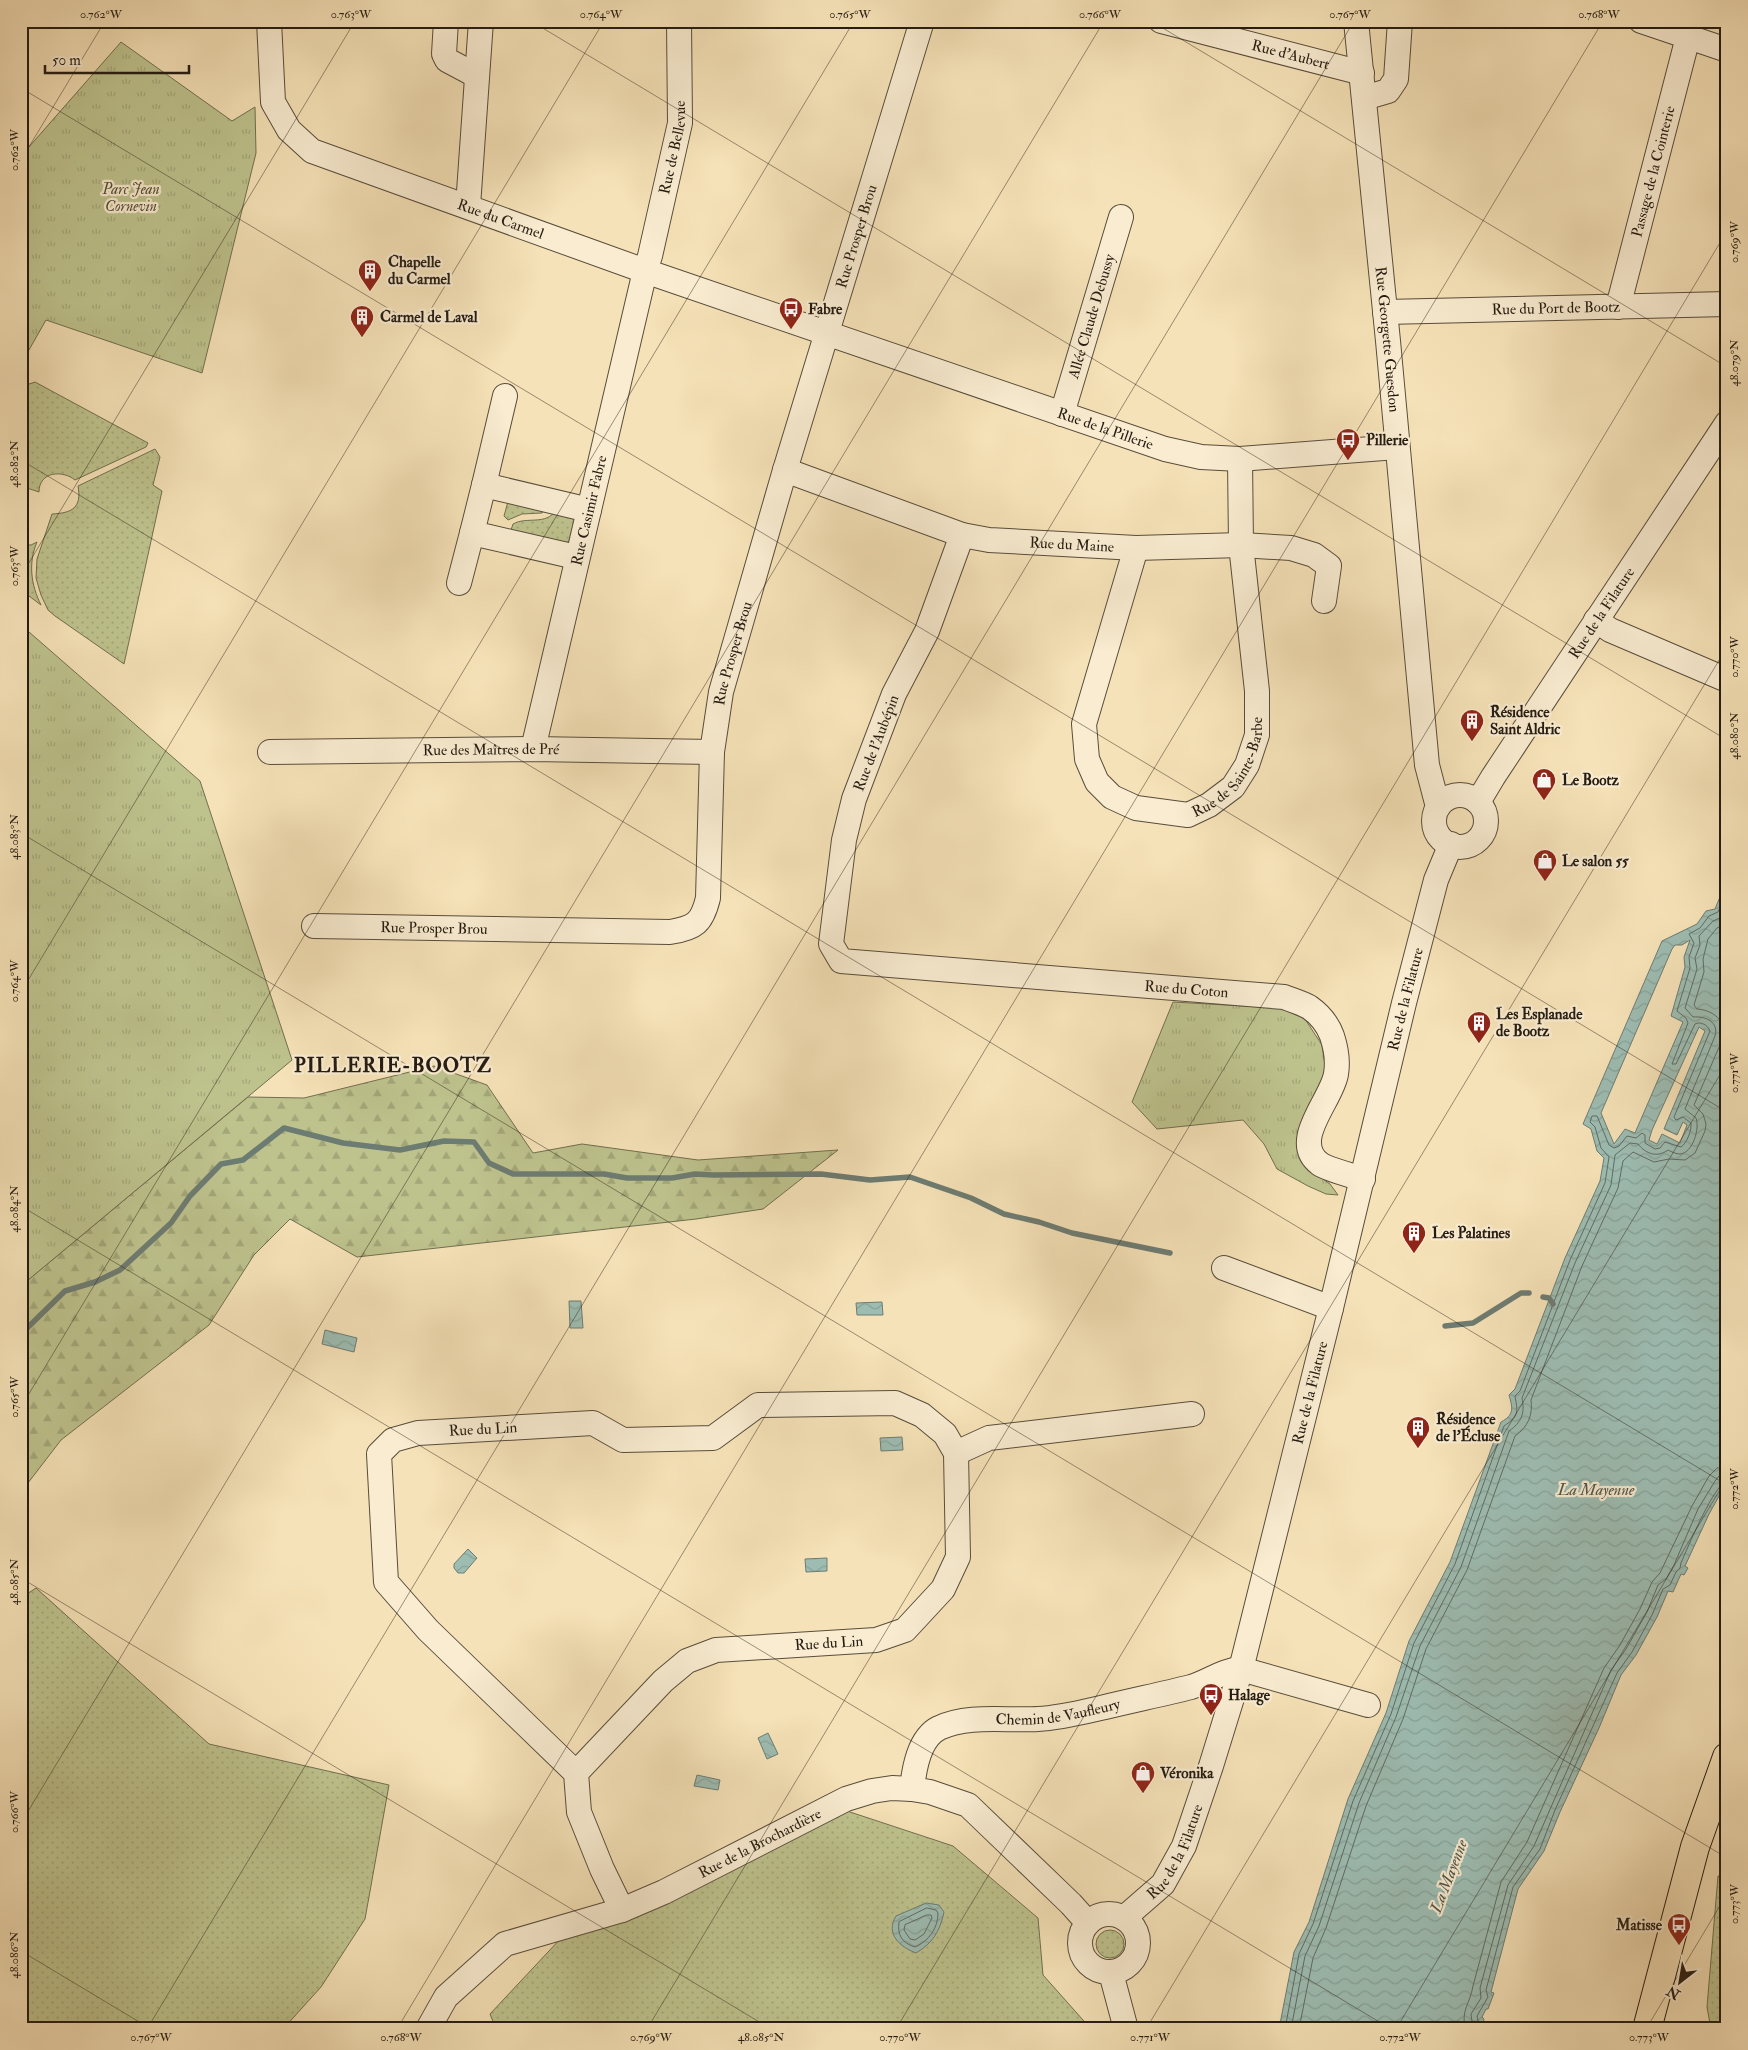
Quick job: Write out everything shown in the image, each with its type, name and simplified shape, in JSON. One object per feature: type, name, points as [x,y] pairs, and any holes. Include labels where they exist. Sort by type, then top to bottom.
[{"type":"main road","points":[[1647,2029],[1695,1847],[1727,1757]]},
{"type":"street","name":"Rue du Carmel","points":[[269,21],[273,102],[289,130],[312,151],[645,271],[826,332]]},
{"type":"street","points":[[446,21],[444,54],[447,60],[477,76]]},
{"type":"street","points":[[468,206],[481,21]]},
{"type":"street","name":"Rue de Bellevue","points":[[645,271],[680,124],[679,21]]},
{"type":"street","name":"Rue Prosper Brou","points":[[314,926],[670,932],[688,930],[698,922],[704,912],[708,898],[712,752],[721,692],[826,332],[922,21]]},
{"type":"street","name":"Rue d'Aubert","points":[[1161,21],[1362,73]]},
{"type":"street","name":"Rue Georgette Guesdon","points":[[1356,21],[1427,766],[1438,807]]},
{"type":"street","points":[[1364,98],[1388,91],[1396,79],[1400,21]]},
{"type":"street","points":[[1641,21],[1727,50]]},
{"type":"street","name":"Passage de la Cointerie","points":[[1618,307],[1688,37]]},
{"type":"street","name":"Allée Claude Debussy","points":[[1062,414],[1120,217]]},
{"type":"street","name":"Rue Casimir Fabre","points":[[532,749],[645,271]]},
{"type":"street","name":"Rue du Port de Bootz","points":[[1385,312],[1727,304]]},
{"type":"street","name":"Rue de la Pillerie","points":[[826,332],[1165,449],[1201,457],[1240,459],[1397,447]]},
{"type":"street","points":[[459,582],[505,396]]},
{"type":"street","name":"Rue de la Filature","points":[[1478,802],[1492,777],[1727,423]]},
{"type":"street","name":"Rue de Sainte-Barbe","points":[[1136,548],[1084,724],[1087,759],[1097,782],[1112,796],[1136,808],[1188,815],[1209,806],[1233,787],[1247,765],[1256,736],[1257,691],[1241,545],[1240,459]]},
{"type":"street","name":"Rue du Maine","points":[[785,470],[962,535],[989,540],[1136,548],[1241,545],[1291,548],[1314,555],[1329,566],[1324,601]]},
{"type":"street","points":[[484,485],[588,510]]},
{"type":"street","points":[[472,533],[576,557]]},
{"type":"street","name":"Rue de l'Aubépin","points":[[841,961],[832,944],[844,840],[854,799],[894,694],[928,630],[962,535]]},
{"type":"street","points":[[1596,620],[1610,630],[1727,680]]},
{"type":"street","name":"Rue des Maîtres de Pré","points":[[270,752],[532,749],[712,752]]},
{"type":"street","points":[[1457,795],[1465,795],[1478,802],[1484,809],[1486,827],[1476,841],[1468,845],[1459,846],[1443,840],[1435,824],[1435,815],[1438,807],[1450,797],[1457,795]]},
{"type":"street","name":"Rue de la Filature","points":[[1124,1918],[1163,1884],[1184,1846],[1241,1669],[1436,880],[1451,844]]},
{"type":"street","name":"Rue du Coton","points":[[841,961],[1284,997],[1309,1007],[1328,1026],[1336,1047],[1336,1074],[1330,1093],[1312,1126],[1308,1140],[1311,1152],[1320,1164],[1363,1179]]},
{"type":"street","points":[[1224,1268],[1331,1308]]},
{"type":"street","name":"Rue du Lin","points":[[895,1403],[922,1415],[945,1434],[956,1453],[958,1557],[943,1590],[905,1630],[876,1640],[716,1650],[687,1661],[663,1681],[576,1773],[428,1630],[386,1582],[380,1454],[393,1440],[418,1433],[593,1423],[623,1440],[713,1438],[758,1405],[895,1403]]},
{"type":"street","points":[[956,1453],[989,1438],[1192,1414]]},
{"type":"street","points":[[1241,1669],[1368,1705]]},
{"type":"street","name":"Chemin de Vaufleury","points":[[912,1788],[918,1759],[927,1737],[939,1729],[962,1722],[1039,1719],[1083,1712],[1191,1687],[1209,1681],[1230,1670],[1241,1669]]},
{"type":"street","points":[[576,1773],[579,1812],[602,1869],[622,1910]]},
{"type":"street","name":"Rue de la Brochardière","points":[[428,2029],[446,1997],[505,1944],[622,1910],[664,1892],[846,1798],[872,1791],[912,1788],[968,1805],[1071,1904],[1088,1923]]},
{"type":"street","points":[[1115,1914],[1124,1918],[1135,1930],[1138,1938],[1137,1954],[1127,1968],[1110,1973],[1101,1972],[1092,1967],[1083,1956],[1080,1941],[1082,1931],[1095,1917],[1115,1914]]},
{"type":"street","points":[[1110,1973],[1126,2029]]},
{"type":"green space","name":"Parc Jean Cornevin","points":[[121,42],[232,121],[255,107],[256,153],[202,373],[46,320],[21,364],[21,156]]},
{"type":"green space","points":[[35,382],[148,443],[146,447],[75,480],[58,474],[47,476],[40,485],[39,492],[21,486],[21,397],[29,384]]},
{"type":"green space","points":[[155,449],[160,457],[153,485],[162,491],[124,664],[48,610],[36,578],[37,559],[52,514],[70,511],[74,508],[78,500],[78,486]]},
{"type":"green space","points":[[509,498],[547,508],[542,513],[522,514],[508,520],[504,516]]},
{"type":"green space","points":[[556,510],[574,517],[574,534],[569,541],[561,545],[510,533],[513,524],[547,518]]},
{"type":"green space","points":[[37,542],[32,558],[32,574],[35,590],[41,605],[21,590],[21,545],[31,545]]},
{"type":"green space","points":[[21,625],[200,781],[292,1060],[21,1286]]},
{"type":"green space","points":[[1173,1002],[1280,1008],[1305,1019],[1322,1045],[1326,1072],[1316,1174],[1330,1184],[1338,1195],[1326,1194],[1277,1169],[1264,1144],[1243,1120],[1157,1129],[1132,1102]]},
{"type":"green space","points":[[434,1066],[487,1085],[533,1153],[582,1144],[698,1160],[838,1150],[763,1209],[696,1219],[357,1257],[290,1219],[254,1255],[209,1325],[61,1440],[21,1492],[21,1286],[248,1097],[304,1098]]},
{"type":"green space","points":[[36,1588],[209,1744],[389,1785],[365,1919],[321,1987],[283,2029],[21,2029],[21,1598]]},
{"type":"green space","points":[[844,1810],[953,1846],[1038,1918],[1043,1975],[1091,2029],[496,2029],[490,2014],[563,1936]]},
{"type":"green space","points":[[1718,1876],[1727,1876],[1727,2029],[1711,2029],[1707,2007]]},
{"type":"green space","points":[[1110,1930],[1120,1934],[1124,1944],[1120,1954],[1110,1958],[1100,1954],[1096,1944],[1100,1934]]},
{"type":"water","name":"La Mayenne","points":[[1727,880],[1727,1482],[1709,1514],[1685,1566],[1688,1568],[1684,1575],[1681,1574],[1673,1592],[1668,1591],[1657,1617],[1636,1655],[1621,1675],[1544,1851],[1518,1889],[1491,1992],[1494,1993],[1488,2009],[1486,2009],[1482,2017],[1484,2019],[1483,2024],[1485,2025],[1484,2029],[1279,2029],[1294,1952],[1309,1922],[1348,1799],[1386,1713],[1409,1641],[1450,1562],[1501,1422],[1510,1414],[1511,1404],[1509,1395],[1515,1389],[1565,1258],[1600,1181],[1604,1158],[1597,1151],[1591,1129],[1583,1124],[1662,941],[1697,924],[1706,911],[1715,909]],"holes":[[[1690,940],[1684,957],[1685,967],[1671,1016],[1683,1022],[1635,1133],[1625,1129],[1614,1144],[1601,1113],[1672,949],[1675,945],[1682,945]],[[1699,1027],[1705,1031],[1664,1129],[1677,1135],[1683,1122],[1687,1125],[1680,1143],[1662,1134],[1657,1144],[1649,1140],[1652,1130]]]},
{"type":"water","points":[[569,1301],[581,1301],[583,1328],[570,1328]]},
{"type":"water","points":[[882,1302],[883,1315],[857,1315],[856,1303]]},
{"type":"water","points":[[325,1330],[357,1338],[354,1352],[322,1344]]},
{"type":"water","points":[[902,1437],[903,1450],[881,1451],[880,1438]]},
{"type":"water","points":[[468,1549],[477,1558],[464,1573],[458,1573],[454,1568],[454,1564]]},
{"type":"water","points":[[827,1558],[827,1571],[806,1572],[805,1559]]},
{"type":"water","points":[[768,1733],[778,1754],[767,1759],[758,1738]]},
{"type":"water","points":[[697,1775],[720,1780],[718,1790],[694,1786]]},
{"type":"water","points":[[926,1903],[939,1905],[944,1912],[935,1936],[916,1953],[896,1939],[892,1929],[893,1923],[896,1916]]},
{"type":"waterway","points":[[21,1334],[65,1291],[95,1282],[120,1270],[171,1223],[190,1196],[221,1164],[243,1160],[284,1128],[343,1143],[400,1150],[444,1141],[474,1142],[489,1163],[513,1174],[604,1174],[627,1178],[672,1178],[695,1174],[821,1174],[870,1180],[910,1177],[971,1198],[1004,1214],[1039,1222],[1072,1233],[1170,1253]]},
{"type":"waterway","points":[[1445,1326],[1473,1323],[1521,1293],[1529,1293]]},
{"type":"waterway","points":[[1543,1297],[1549,1298],[1553,1304]]},
{"type":"place","name":"Chapelle du Carmel","points":[[370,292]]},
{"type":"place","name":"Fabre","points":[[791,330]]},
{"type":"place","name":"Carmel de Laval","points":[[362,338]]},
{"type":"place","name":"Pillerie","points":[[1348,461]]},
{"type":"place","name":"Résidence Saint Aldric","points":[[1472,742]]},
{"type":"place","name":"Le Bootz","points":[[1544,801]]},
{"type":"place","name":"Le salon 55","points":[[1545,882]]},
{"type":"place","name":"Les Esplanade de Bootz","points":[[1479,1044]]},
{"type":"place","name":"Les Palatines","points":[[1414,1254]]},
{"type":"place","name":"Résidence de l'Écluse","points":[[1418,1449]]},
{"type":"place","name":"Halage","points":[[1211,1716]]},
{"type":"place","name":"Véronika","points":[[1143,1794]]},
{"type":"place","name":"Matisse","points":[[1679,1946]]},
{"type":"district","name":"PILLERIE-BOOTZ","points":[[393,1065]]}]
